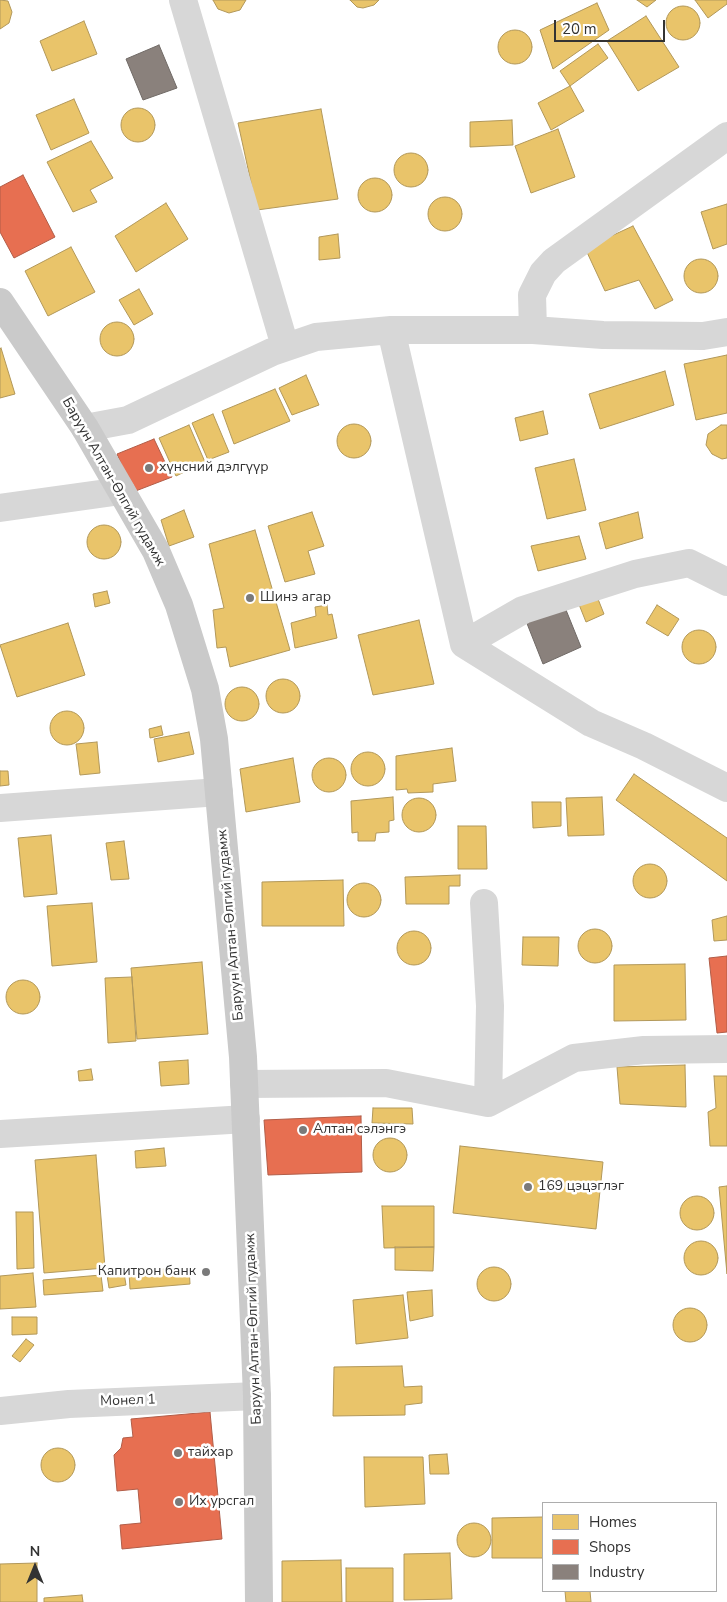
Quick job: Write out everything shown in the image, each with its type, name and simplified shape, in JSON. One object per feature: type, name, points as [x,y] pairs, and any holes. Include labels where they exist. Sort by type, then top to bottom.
[{"type":"main road","name":"Баруун Алтан-Өлгий гудамж","points":[[0,302],[85,428],[156,551],[179,605],[205,689],[214,740],[220,792],[244,1084],[257,1396],[259,1602]]},
{"type":"street","points":[[183,0],[285,346]]},
{"type":"street","points":[[533,330],[532,295],[543,273],[554,261],[727,136]]},
{"type":"street","points":[[392,330],[464,644],[591,723],[644,746],[727,788]]},
{"type":"street","points":[[85,428],[128,420],[285,346],[316,337],[392,330],[533,330],[603,335],[703,336],[727,332]]},
{"type":"street","points":[[0,508],[120,491]]},
{"type":"street","points":[[464,644],[523,610],[635,574],[689,563],[727,582]]},
{"type":"street","points":[[0,808],[220,792]]},
{"type":"street","points":[[484,904],[490,1006],[488,1103]]},
{"type":"street","points":[[244,1084],[386,1083],[488,1103],[574,1058],[644,1050],[727,1049]]},
{"type":"street","points":[[0,1134],[246,1119]]},
{"type":"street","name":"Монел 1","points":[[0,1411],[69,1404],[257,1396]]},
{"type":"building: Homes","points":[[0,0],[8,1],[12,12],[9,23],[0,29]]},
{"type":"building: Homes","points":[[213,0],[246,0],[240,10],[229,13],[218,9]]},
{"type":"building: Homes","points":[[350,0],[379,0],[374,5],[363,8],[357,7]]},
{"type":"building: Homes","points":[[637,0],[656,0],[647,7]]},
{"type":"building: Homes","points":[[695,0],[727,0],[727,4],[708,18]]},
{"type":"building: Homes","points":[[597,3],[609,30],[553,69],[540,30]]},
{"type":"building: Homes","points":[[683,6],[690,7],[695,11],[699,16],[699,30],[695,35],[690,39],[683,40],[676,39],[671,35],[667,30],[666,23],[667,16],[671,11],[676,7]]},
{"type":"building: Homes","points":[[646,16],[679,67],[638,91],[607,41]]},
{"type":"building: Homes","points":[[84,21],[97,54],[52,71],[40,41]]},
{"type":"building: Homes","points":[[515,30],[522,31],[527,35],[531,40],[531,54],[527,59],[522,63],[515,64],[508,63],[503,59],[499,54],[498,47],[499,40],[503,35],[508,31]]},
{"type":"building: Homes","points":[[598,44],[608,58],[570,86],[560,71]]},
{"type":"building: Homes","points":[[570,86],[584,111],[551,130],[538,103]]},
{"type":"building: Homes","points":[[74,99],[89,133],[51,150],[36,115]]},
{"type":"building: Homes","points":[[138,108],[145,109],[150,113],[154,118],[154,132],[150,137],[145,141],[138,142],[131,141],[126,137],[122,132],[121,125],[122,118],[126,113],[131,109]]},
{"type":"building: Homes","points":[[321,109],[338,199],[257,210],[238,123]]},
{"type":"building: Homes","points":[[512,120],[513,145],[470,147],[470,122]]},
{"type":"building: Homes","points":[[558,129],[575,177],[531,193],[515,146]]},
{"type":"building: Homes","points":[[91,141],[113,178],[90,190],[97,202],[73,212],[47,162]]},
{"type":"building: Homes","points":[[411,153],[418,154],[423,158],[427,163],[427,177],[423,182],[418,186],[411,187],[404,186],[399,182],[395,177],[394,170],[395,163],[399,158],[404,154]]},
{"type":"building: Homes","points":[[375,178],[387,183],[392,195],[387,207],[375,212],[363,207],[358,195],[363,183]]},
{"type":"building: Homes","points":[[445,197],[452,198],[457,202],[461,207],[461,221],[457,226],[452,230],[445,231],[438,230],[433,226],[429,221],[428,214],[429,207],[433,202],[438,198]]},
{"type":"building: Homes","points":[[166,203],[188,239],[136,272],[115,236]]},
{"type":"building: Homes","points":[[727,204],[727,244],[713,249],[701,212]]},
{"type":"building: Homes","points":[[633,226],[673,300],[655,309],[639,280],[605,291],[585,248]]},
{"type":"building: Homes","points":[[338,234],[340,258],[319,260],[319,237]]},
{"type":"building: Homes","points":[[71,247],[95,292],[48,316],[25,271]]},
{"type":"building: Homes","points":[[701,259],[708,260],[713,264],[717,269],[717,283],[713,288],[708,292],[701,293],[694,292],[689,288],[685,283],[684,276],[685,269],[689,264],[694,260]]},
{"type":"building: Homes","points":[[139,289],[153,314],[134,325],[119,300]]},
{"type":"building: Homes","points":[[117,322],[124,323],[129,327],[133,332],[133,346],[129,351],[124,355],[117,356],[110,355],[105,351],[101,346],[100,339],[101,332],[105,327],[110,323]]},
{"type":"building: Homes","points":[[0,349],[15,394],[0,398]]},
{"type":"building: Homes","points":[[727,355],[727,413],[696,420],[684,364]]},
{"type":"building: Homes","points":[[665,371],[674,405],[600,429],[589,394]]},
{"type":"building: Homes","points":[[306,375],[319,405],[292,415],[279,388]]},
{"type":"building: Homes","points":[[275,389],[290,421],[234,444],[222,411]]},
{"type":"building: Homes","points":[[543,411],[548,434],[520,441],[515,418]]},
{"type":"building: Homes","points":[[213,414],[229,452],[208,460],[192,423]]},
{"type":"building: Homes","points":[[354,424],[361,425],[366,429],[370,434],[370,448],[366,453],[361,457],[354,458],[347,457],[342,453],[338,448],[337,441],[338,434],[342,429],[347,425]]},
{"type":"building: Homes","points":[[189,425],[205,462],[176,476],[159,438]]},
{"type":"building: Homes","points":[[721,425],[727,425],[727,458],[722,459],[712,454],[706,445],[708,434]]},
{"type":"building: Homes","points":[[574,459],[586,510],[547,519],[535,468]]},
{"type":"building: Homes","points":[[184,510],[194,537],[169,546],[161,520]]},
{"type":"building: Homes","points":[[312,512],[324,546],[308,551],[315,574],[285,582],[268,526]]},
{"type":"building: Homes","points":[[638,512],[643,538],[606,549],[599,523]]},
{"type":"building: Homes","points":[[104,525],[111,526],[116,530],[120,535],[120,549],[116,554],[111,558],[104,559],[97,558],[92,554],[88,549],[87,542],[88,535],[92,530],[97,526]]},
{"type":"building: Homes","points":[[255,530],[290,650],[230,667],[226,647],[217,648],[213,610],[224,608],[209,544]]},
{"type":"building: Homes","points":[[579,536],[586,559],[538,571],[531,546]]},
{"type":"building: Homes","points":[[107,591],[110,603],[95,607],[93,594]]},
{"type":"building: Homes","points":[[596,594],[604,614],[586,622],[578,602]]},
{"type":"building: Homes","points":[[327,605],[328,615],[332,614],[337,638],[295,648],[291,623],[316,616],[315,607]]},
{"type":"building: Homes","points":[[657,605],[679,619],[668,636],[646,623]]},
{"type":"building: Homes","points":[[419,620],[434,684],[373,695],[358,635]]},
{"type":"building: Homes","points":[[68,623],[85,675],[17,697],[0,645]]},
{"type":"building: Homes","points":[[699,630],[706,631],[711,635],[715,640],[715,654],[711,659],[706,663],[699,664],[692,663],[687,659],[683,654],[682,647],[683,640],[687,635],[692,631]]},
{"type":"building: Homes","points":[[283,679],[290,680],[295,684],[299,689],[299,703],[295,708],[290,712],[283,713],[276,712],[271,708],[267,703],[266,696],[267,689],[271,684],[276,680]]},
{"type":"building: Homes","points":[[242,687],[249,688],[254,692],[258,697],[258,711],[254,716],[249,720],[242,721],[235,720],[230,716],[226,711],[225,704],[226,697],[230,692],[235,688]]},
{"type":"building: Homes","points":[[67,711],[74,712],[79,716],[83,721],[83,735],[79,740],[74,744],[67,745],[60,744],[55,740],[51,735],[50,728],[51,721],[55,716],[60,712]]},
{"type":"building: Homes","points":[[161,726],[163,735],[150,738],[149,729]]},
{"type":"building: Homes","points":[[189,732],[194,754],[158,762],[154,739]]},
{"type":"building: Homes","points":[[97,742],[100,773],[80,775],[76,744]]},
{"type":"building: Homes","points":[[452,748],[456,781],[433,784],[433,792],[408,793],[407,789],[396,790],[396,756]]},
{"type":"building: Homes","points":[[368,752],[375,753],[380,757],[384,762],[384,776],[380,781],[375,785],[368,786],[361,785],[356,781],[352,776],[351,769],[352,762],[356,757],[361,753]]},
{"type":"building: Homes","points":[[293,758],[300,802],[246,812],[240,769]]},
{"type":"building: Homes","points":[[329,758],[336,759],[341,763],[345,768],[345,782],[341,787],[336,791],[329,792],[322,791],[317,787],[313,782],[312,775],[313,768],[317,763],[322,759]]},
{"type":"building: Homes","points":[[0,771],[8,771],[9,785],[0,786]]},
{"type":"building: Homes","points":[[634,774],[727,838],[727,881],[616,800]]},
{"type":"building: Homes","points":[[393,797],[394,820],[389,821],[389,832],[376,833],[375,841],[358,841],[358,832],[352,833],[351,801]]},
{"type":"building: Homes","points":[[602,797],[604,835],[568,836],[566,798]]},
{"type":"building: Homes","points":[[419,798],[426,799],[431,803],[435,808],[435,822],[431,827],[426,831],[419,832],[412,831],[407,827],[403,822],[402,815],[403,808],[407,803],[412,799]]},
{"type":"building: Homes","points":[[532,802],[561,802],[561,826],[533,828]]},
{"type":"building: Homes","points":[[458,826],[486,826],[487,869],[458,869]]},
{"type":"building: Homes","points":[[51,835],[57,894],[24,897],[18,838]]},
{"type":"building: Homes","points":[[124,841],[129,879],[111,880],[106,843]]},
{"type":"building: Homes","points":[[650,864],[657,865],[662,869],[666,874],[666,888],[662,893],[657,897],[650,898],[643,897],[638,893],[634,888],[633,881],[634,874],[638,869],[643,865]]},
{"type":"building: Homes","points":[[460,875],[460,886],[449,886],[449,904],[406,904],[405,877]]},
{"type":"building: Homes","points":[[343,880],[344,926],[262,926],[262,882]]},
{"type":"building: Homes","points":[[364,883],[371,884],[376,888],[380,893],[380,907],[376,912],[371,916],[364,917],[357,916],[352,912],[348,907],[347,900],[348,893],[352,888],[357,884]]},
{"type":"building: Homes","points":[[92,903],[97,962],[52,966],[47,906]]},
{"type":"building: Homes","points":[[727,916],[727,940],[714,941],[712,920]]},
{"type":"building: Homes","points":[[595,929],[602,930],[607,934],[611,939],[611,953],[607,958],[602,962],[595,963],[588,962],[583,958],[579,953],[578,946],[579,939],[583,934],[588,930]]},
{"type":"building: Homes","points":[[414,931],[421,932],[426,936],[430,941],[430,955],[426,960],[421,964],[414,965],[407,964],[402,960],[398,955],[397,948],[398,941],[402,936],[407,932]]},
{"type":"building: Homes","points":[[523,937],[559,937],[558,966],[522,965]]},
{"type":"building: Homes","points":[[202,962],[208,1034],[137,1039],[131,968]]},
{"type":"building: Homes","points":[[685,964],[686,1020],[614,1021],[614,965]]},
{"type":"building: Homes","points":[[132,977],[136,1041],[108,1043],[105,978]]},
{"type":"building: Homes","points":[[23,980],[30,981],[35,985],[39,990],[39,1004],[35,1009],[30,1013],[23,1014],[16,1013],[11,1009],[7,1004],[6,997],[7,990],[11,985],[16,981]]},
{"type":"building: Homes","points":[[188,1060],[189,1084],[161,1086],[159,1062]]},
{"type":"building: Homes","points":[[685,1065],[686,1107],[620,1104],[617,1067]]},
{"type":"building: Homes","points":[[91,1069],[93,1080],[79,1081],[78,1071]]},
{"type":"building: Homes","points":[[714,1076],[727,1076],[727,1146],[710,1146],[708,1112],[716,1108]]},
{"type":"building: Homes","points":[[373,1108],[412,1108],[413,1124],[372,1123]]},
{"type":"building: Homes","points":[[390,1138],[397,1139],[402,1143],[406,1148],[406,1162],[402,1167],[397,1171],[390,1172],[383,1171],[378,1167],[374,1162],[373,1155],[374,1148],[378,1143],[383,1139]]},
{"type":"building: Homes","name":"169 цэцэглэг","points":[[460,1146],[603,1162],[596,1229],[453,1213]]},
{"type":"building: Homes","points":[[164,1148],[166,1166],[136,1168],[135,1151]]},
{"type":"building: Homes","points":[[96,1155],[105,1268],[44,1273],[35,1160]]},
{"type":"building: Homes","points":[[727,1186],[727,1274],[719,1187]]},
{"type":"building: Homes","points":[[697,1196],[704,1197],[709,1201],[713,1206],[713,1220],[709,1225],[704,1229],[697,1230],[690,1229],[685,1225],[681,1220],[680,1213],[681,1206],[685,1201],[690,1197]]},
{"type":"building: Homes","points":[[382,1206],[434,1206],[434,1247],[384,1248]]},
{"type":"building: Homes","points":[[16,1212],[33,1212],[34,1268],[17,1269]]},
{"type":"building: Homes","points":[[701,1241],[708,1242],[713,1246],[717,1251],[717,1265],[713,1270],[708,1274],[701,1275],[694,1274],[689,1270],[685,1265],[684,1258],[685,1251],[689,1246],[694,1242]]},
{"type":"building: Homes","points":[[395,1247],[434,1247],[433,1271],[395,1270]]},
{"type":"building: Homes","points":[[189,1267],[190,1284],[130,1289],[129,1272]]},
{"type":"building: Homes","points":[[494,1267],[501,1268],[506,1272],[510,1277],[510,1291],[506,1296],[501,1300],[494,1301],[487,1300],[482,1296],[478,1291],[477,1284],[478,1277],[482,1272],[487,1268]]},
{"type":"building: Homes","points":[[33,1273],[36,1307],[0,1309],[0,1276]]},
{"type":"building: Homes","points":[[124,1273],[126,1285],[109,1288],[107,1275]]},
{"type":"building: Homes","points":[[101,1275],[103,1291],[44,1295],[43,1280]]},
{"type":"building: Homes","points":[[432,1290],[433,1316],[410,1321],[407,1292]]},
{"type":"building: Homes","points":[[403,1295],[408,1338],[356,1344],[353,1300]]},
{"type":"building: Homes","points":[[690,1308],[697,1309],[702,1313],[706,1318],[706,1332],[702,1337],[697,1341],[690,1342],[683,1341],[678,1337],[674,1332],[673,1325],[674,1318],[678,1313],[683,1309]]},
{"type":"building: Homes","points":[[12,1317],[37,1317],[37,1334],[12,1335]]},
{"type":"building: Homes","points":[[26,1339],[34,1345],[20,1362],[12,1356]]},
{"type":"building: Homes","points":[[402,1366],[404,1387],[422,1386],[422,1403],[405,1405],[405,1415],[333,1416],[334,1367]]},
{"type":"building: Homes","points":[[58,1448],[65,1449],[70,1453],[74,1458],[74,1472],[70,1477],[65,1481],[58,1482],[51,1481],[46,1477],[42,1472],[41,1465],[42,1458],[46,1453],[51,1449]]},
{"type":"building: Homes","points":[[447,1454],[449,1474],[430,1474],[429,1455]]},
{"type":"building: Homes","points":[[364,1457],[423,1457],[425,1504],[365,1507]]},
{"type":"building: Homes","points":[[542,1517],[542,1558],[492,1558],[492,1518]]},
{"type":"building: Homes","points":[[474,1523],[481,1524],[486,1528],[490,1533],[490,1547],[486,1552],[481,1556],[474,1557],[467,1556],[462,1552],[458,1547],[457,1540],[458,1533],[462,1528],[467,1524]]},
{"type":"building: Homes","points":[[450,1553],[452,1599],[404,1600],[404,1554]]},
{"type":"building: Homes","points":[[341,1560],[342,1602],[282,1602],[282,1561]]},
{"type":"building: Homes","points":[[37,1563],[37,1602],[0,1602],[0,1564]]},
{"type":"building: Homes","points":[[346,1568],[393,1568],[393,1602],[346,1602]]},
{"type":"building: Homes","points":[[565,1592],[590,1592],[591,1602],[566,1602]]},
{"type":"building: Homes","points":[[82,1595],[83,1602],[44,1602],[44,1598]]},
{"type":"building: Shops","points":[[23,175],[55,237],[14,258],[0,232],[0,187]]},
{"type":"building: Shops","points":[[154,439],[172,477],[133,492],[117,454]]},
{"type":"building: Shops","points":[[727,956],[727,1032],[717,1033],[709,958]]},
{"type":"building: Shops","points":[[361,1116],[362,1172],[268,1175],[264,1120]]},
{"type":"building: Shops","points":[[210,1412],[222,1539],[122,1549],[120,1525],[141,1523],[138,1489],[117,1491],[114,1455],[121,1448],[123,1438],[133,1437],[131,1419]]},
{"type":"building: Industry","points":[[159,45],[177,88],[143,100],[126,59]]},
{"type":"building: Industry","points":[[564,605],[581,647],[543,664],[526,621]]},
{"type":"place","name":"хүнсний дэлгүүр","points":[[149,468]]},
{"type":"place","name":"Шинэ агар","points":[[250,598]]},
{"type":"place","name":"Алтан сэлэнгэ","points":[[303,1130]]},
{"type":"place","name":"169 цэцэглэг","points":[[528,1187]]},
{"type":"place","name":"Капитрон банк","points":[[206,1272]]},
{"type":"place","name":"тайхар","points":[[178,1453]]},
{"type":"place","name":"Их урсгал","points":[[179,1502]]}]
